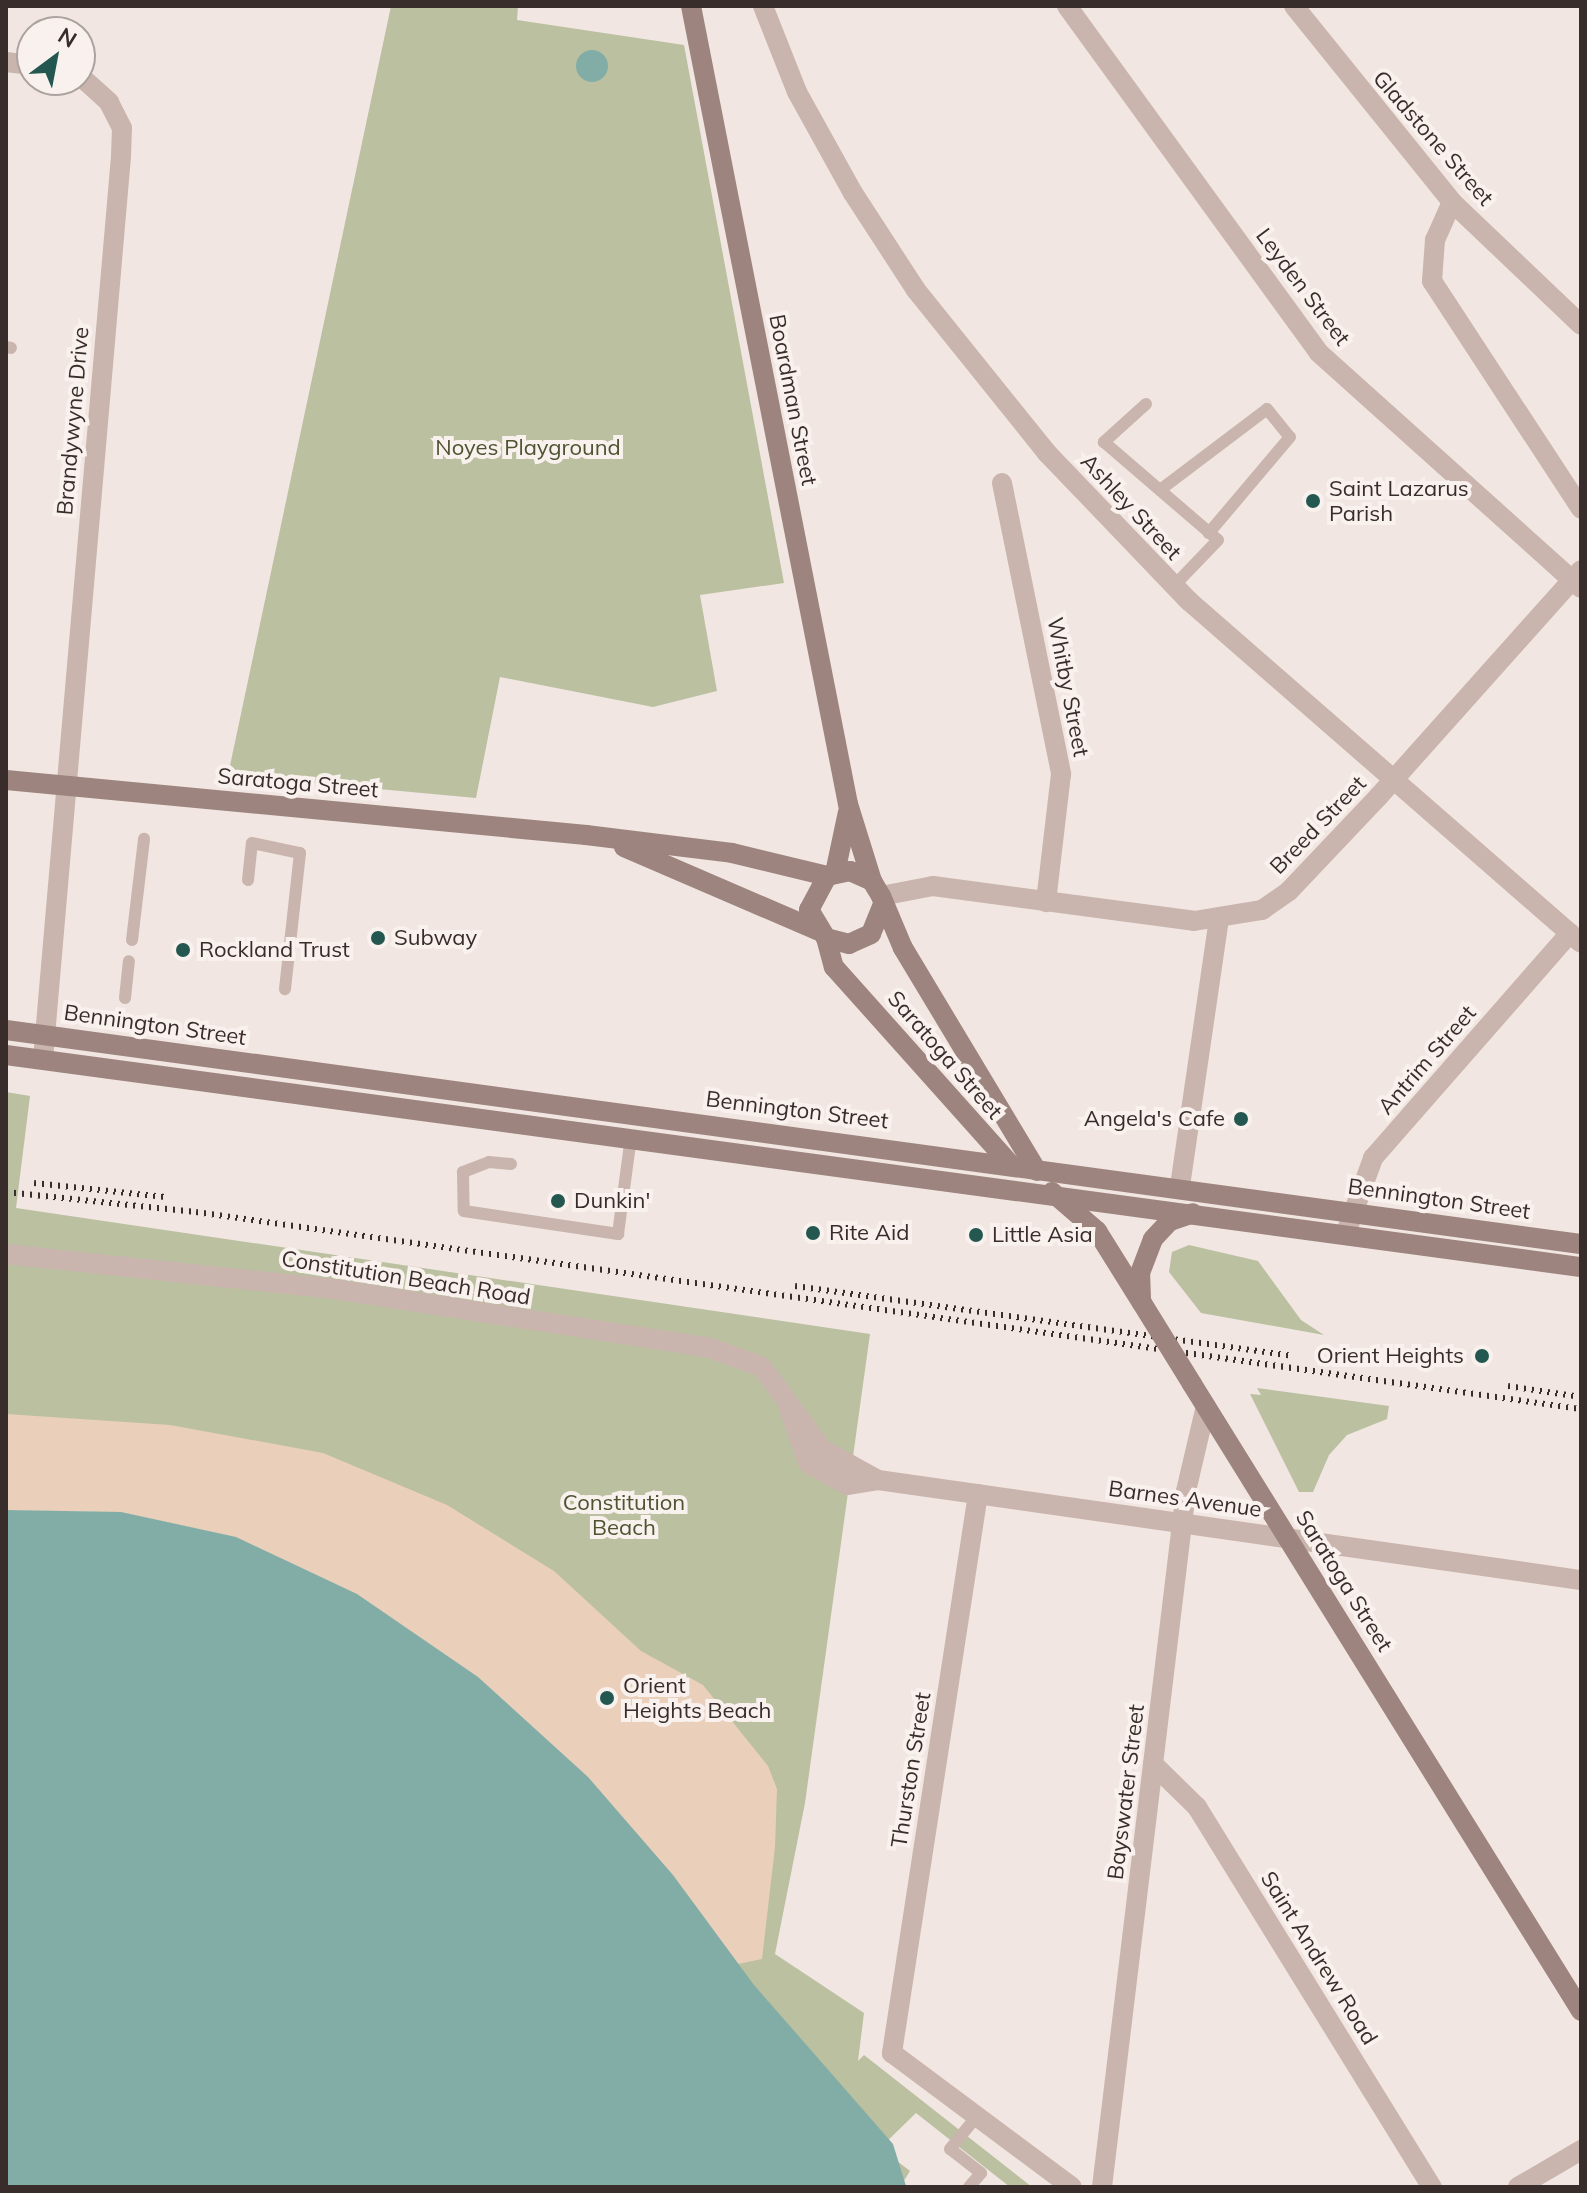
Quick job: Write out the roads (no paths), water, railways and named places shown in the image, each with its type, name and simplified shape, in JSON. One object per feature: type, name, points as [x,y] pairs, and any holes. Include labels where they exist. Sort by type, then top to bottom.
[{"type":"main road","name":"Boardman Street","points":[[691,6],[848,804],[879,894]]},
{"type":"main road","name":"Saratoga Street","points":[[6,780],[586,835],[732,853],[831,875]]},
{"type":"main road","name":"Boardman Street","points":[[831,875],[848,804]]},
{"type":"main road","name":"Saratoga Street","points":[[586,835],[822,934],[834,967],[1005,1160],[1049,1190],[1097,1231],[1581,2011]]},
{"type":"main road","points":[[831,875],[879,894],[881,920],[865,939],[822,934],[810,902],[831,875]]},
{"type":"main road","name":"Saratoga Street","points":[[879,894],[1049,1190]]},
{"type":"main road","name":"Bennington Street","points":[[6,1030],[1005,1160],[1581,1244]]},
{"type":"main road","points":[[6,1055],[1049,1190],[1581,1267]]},
{"type":"main road","points":[[204,1081],[208,1056]]},
{"type":"main road","points":[[332,1098],[336,1073]]},
{"type":"main road","points":[[418,1109],[421,1084]]},
{"type":"main road","points":[[1142,1303],[1140,1273],[1153,1239],[1170,1221],[1195,1212]]},
{"type":"main road","points":[[1508,1256],[1512,1234]]},
{"type":"street","name":"Ashley Street","points":[[763,6],[797,92],[916,290],[1000,398],[1173,587],[1575,938]]},
{"type":"street","name":"Leyden Street","points":[[1067,6],[1318,352],[1578,579]]},
{"type":"street","name":"Gladstone Street","points":[[1294,6],[1452,202],[1581,325]]},
{"type":"street","name":"Brandywyne Drive","points":[[43,1059],[122,142],[109,102],[96,90]]},
{"type":"street","points":[[1452,202],[1435,240],[1432,281],[1581,509]]},
{"type":"street","name":"Whitby Street","points":[[1002,483],[1061,774],[1046,902]]},
{"type":"street","name":"Breed Street","points":[[1219,920],[1243,918],[1289,891],[1578,579]]},
{"type":"street","points":[[879,894],[924,885],[1046,902],[1219,920],[1180,1186]]},
{"type":"street","name":"Antrim Street","points":[[1346,1233],[1350,1211],[1373,1158],[1575,938]]},
{"type":"street","name":"Constitution Beach Road","points":[[6,1254],[334,1289],[742,1355],[784,1389],[822,1449],[878,1480]]},
{"type":"street","name":"Bayswater Street","points":[[1102,2187],[1183,1522],[1206,1406]]},
{"type":"street","name":"Barnes Avenue","points":[[878,1480],[1581,1580]]},
{"type":"street","name":"Thurston Street","points":[[977,2116],[892,2053],[978,1494]]},
{"type":"street","name":"Saint Andrew Road","points":[[1153,1764],[1197,1807],[1432,2187]]},
{"type":"street","points":[[977,2116],[1059,2183]]},
{"type":"street","points":[[1518,2187],[1581,2150]]},
{"type":"lane","points":[[1146,404],[1104,442],[1218,540],[1173,587]]},
{"type":"lane","points":[[1160,490],[1267,409],[1290,437],[1209,533]]},
{"type":"lane","points":[[132,940],[144,839]]},
{"type":"lane","points":[[248,880],[252,843],[300,853],[285,989]]},
{"type":"lane","points":[[125,998],[129,961]]},
{"type":"lane","points":[[519,1123],[522,1098]]},
{"type":"lane","points":[[511,1164],[489,1162],[463,1172],[464,1211],[618,1234],[631,1137]]},
{"type":"lane","points":[[969,2187],[981,2173],[950,2149],[977,2116]]},
{"type":"water","points":[[592,50],[603,55],[608,66],[603,77],[592,82],[581,77],[576,66],[581,55]]},
{"type":"water","points":[[6,1510],[121,1512],[236,1537],[357,1594],[478,1677],[588,1777],[673,1875],[754,1985],[893,2144],[906,2186],[6,2187]]},
{"type":"railway","points":[[34,1183],[165,1197]]},
{"type":"railway","points":[[6,1192],[196,1212],[1581,1409]]},
{"type":"railway","points":[[795,1286],[1290,1356]]},
{"type":"railway","points":[[1508,1386],[1581,1397]]},
{"type":"place","name":"Saint Lazarus Parish","points":[[1313,501]]},
{"type":"place","name":"Subway","points":[[378,938]]},
{"type":"place","name":"Rockland Trust","points":[[183,950]]},
{"type":"place","name":"Angela's Cafe","points":[[1241,1119]]},
{"type":"place","name":"Dunkin'","points":[[558,1201]]},
{"type":"place","name":"Rite Aid","points":[[813,1233]]},
{"type":"place","name":"Little Asia","points":[[976,1235]]},
{"type":"place","name":"Orient Heights","points":[[1482,1356]]},
{"type":"place","name":"Orient Heights Beach","points":[[607,1698]]},
{"type":"park label","name":"Noyes Playground","points":[[528,448]]},
{"type":"park label","name":"Constitution Beach","points":[[624,1514]]}]
